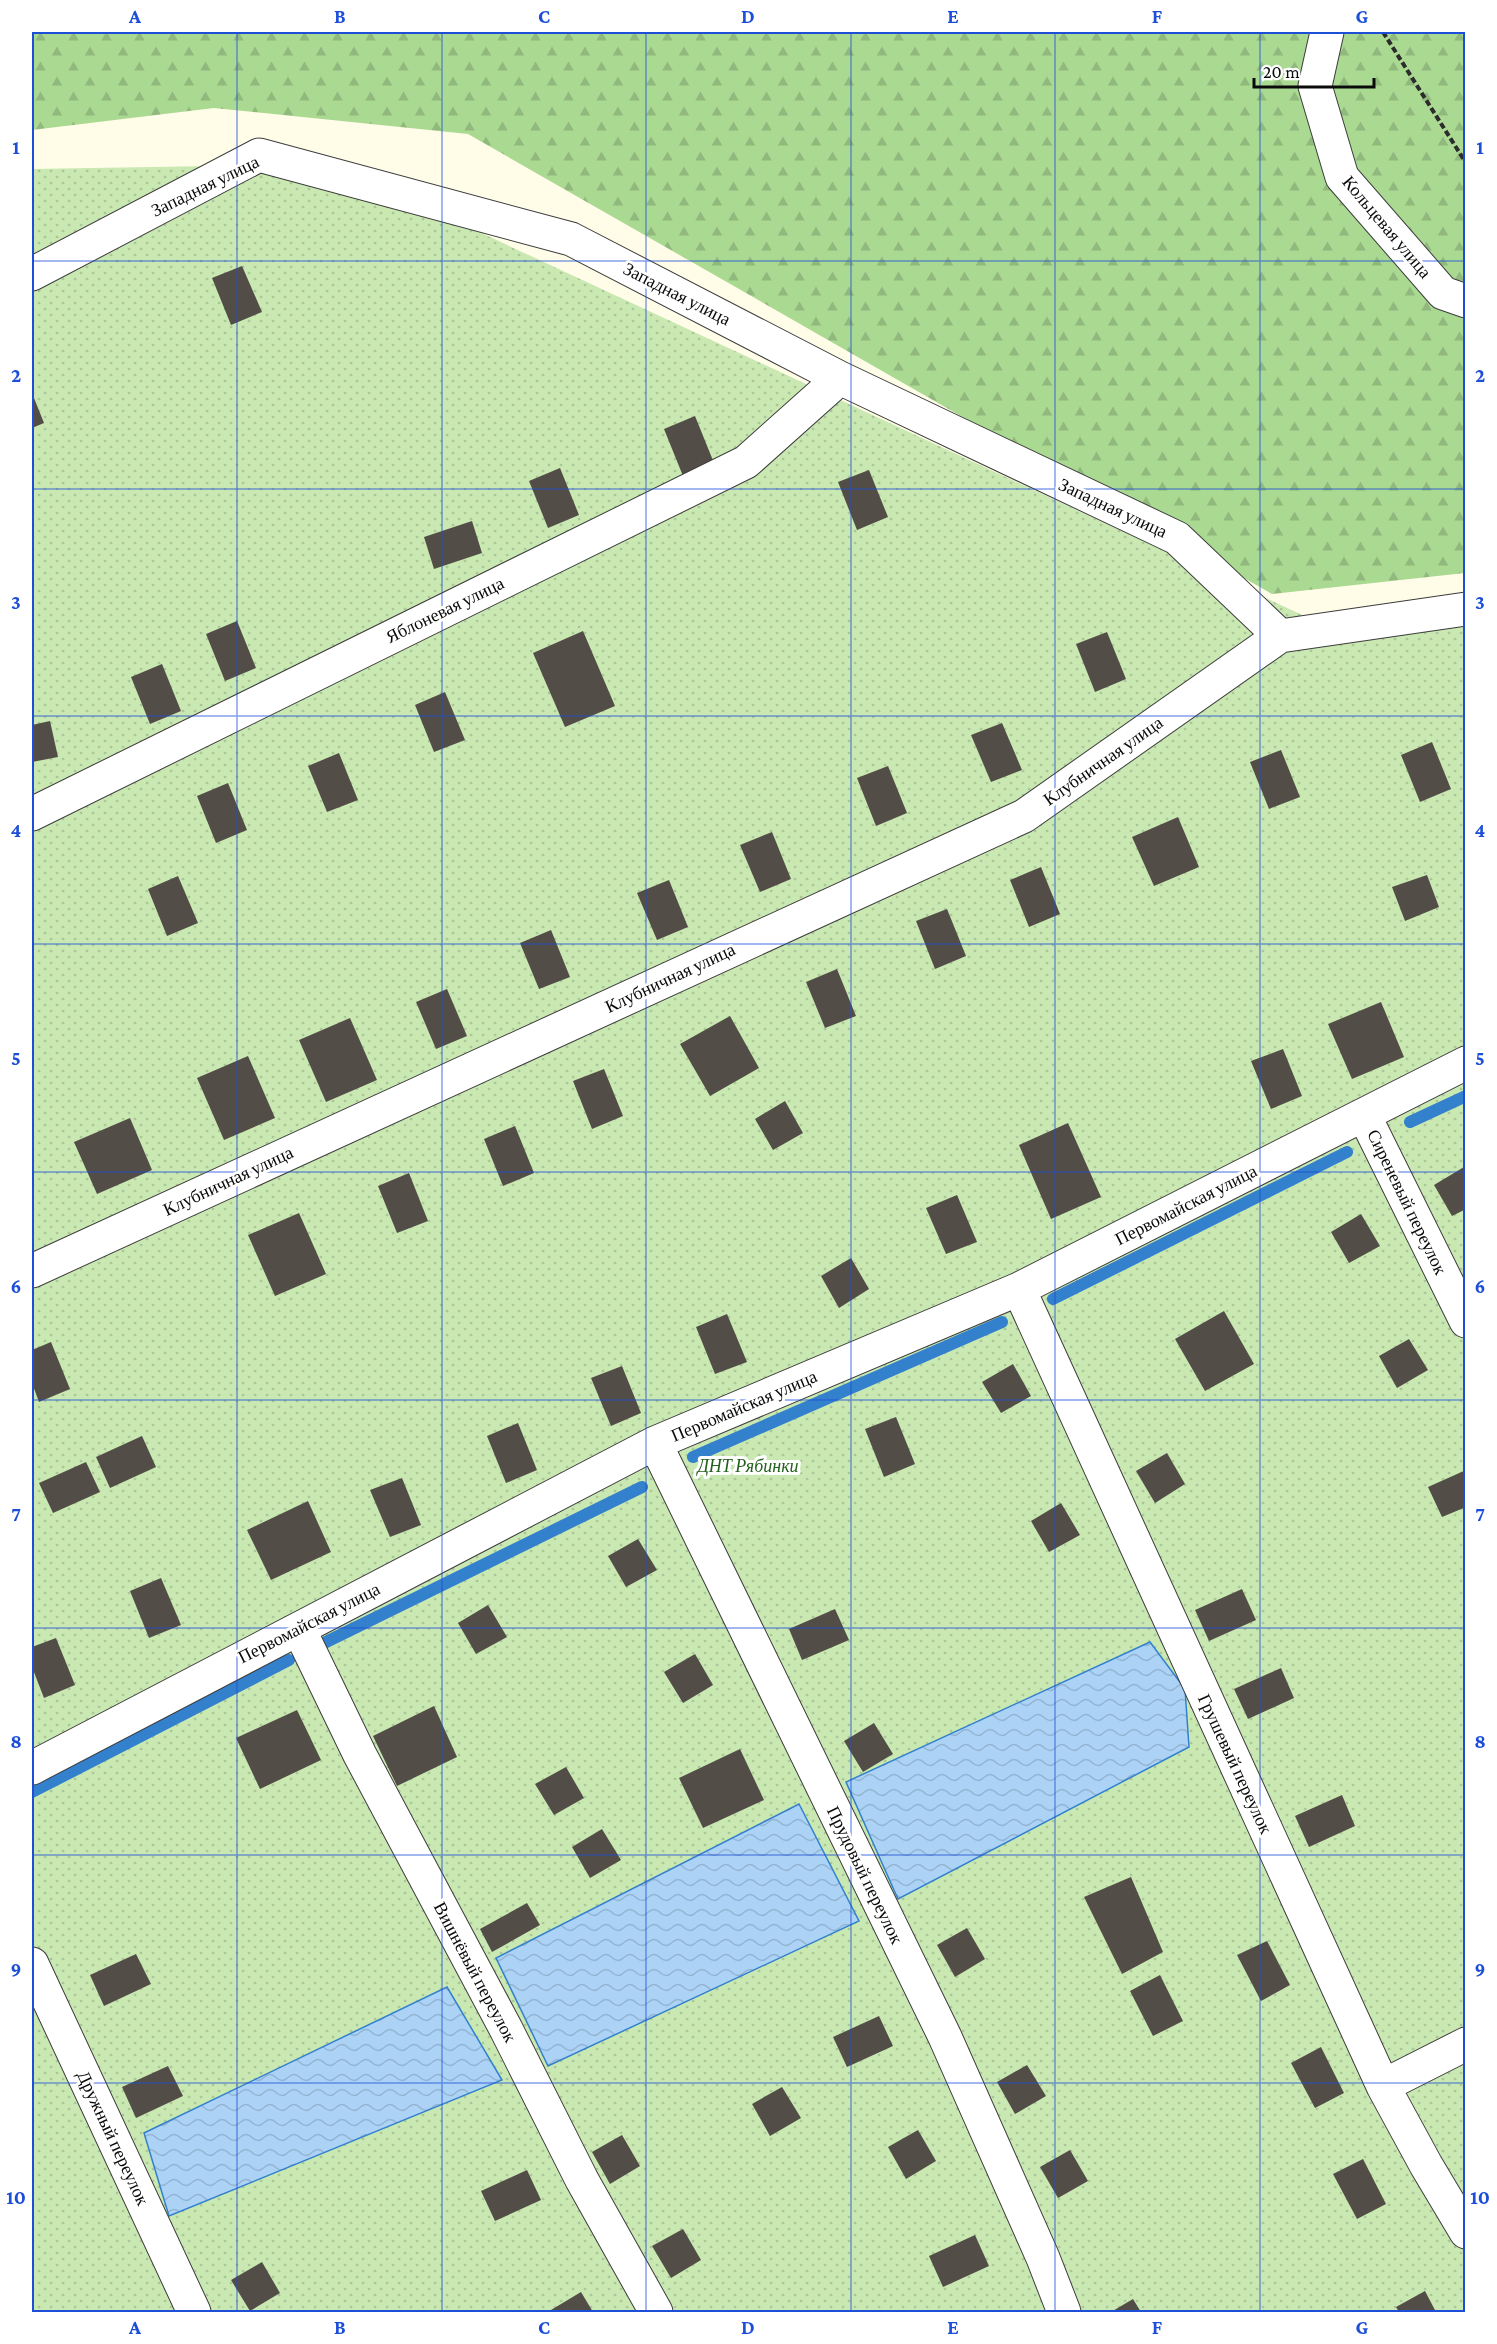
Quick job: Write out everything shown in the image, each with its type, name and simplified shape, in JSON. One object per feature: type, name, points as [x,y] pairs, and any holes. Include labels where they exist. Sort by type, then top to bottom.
[{"type":"street","name":"Кольцевая улица","points":[[1327,32],[1315,86],[1342,177],[1443,293],[1466,300]]},
{"type":"street","name":"Западная улица","points":[[32,274],[259,155],[571,239],[840,378],[1177,538],[1280,636]]},
{"type":"street","name":"Яблоневая улица","points":[[32,814],[746,462],[840,378]]},
{"type":"street","points":[[1280,636],[1466,609]]},
{"type":"street","name":"Клубничная улица","points":[[32,1270],[1024,816],[1280,636]]},
{"type":"street","name":"Первомайская улица","points":[[32,1768],[655,1443],[1019,1289],[1466,1063]]},
{"type":"street","name":"Сиреневый переулок","points":[[1364,1115],[1466,1321]]},
{"type":"street","name":"Грушевый переулок","points":[[1019,1289],[1383,2086],[1466,2232]]},
{"type":"street","name":"Прудовый переулок","points":[[655,1443],[945,2037],[1043,2258],[1064,2313]]},
{"type":"street","name":"Вишнёвый переулок","points":[[299,1629],[360,1755],[506,2029],[582,2180],[656,2313]]},
{"type":"street","name":"Дружный переулок","points":[[32,1964],[194,2313]]},
{"type":"street","points":[[1383,2086],[1466,2044]]},
{"type":"path","points":[[1383,32],[1466,162]]},
{"type":"green space","points":[[32,32],[1465,32],[1465,573],[1272,594],[468,134],[214,108],[32,130]]},
{"type":"green space","name":"ДНТ Рябинки","points":[[333,164],[1311,619],[1465,595],[1465,2312],[32,2312],[32,169]]},
{"type":"water","points":[[1150,1642],[1185,1689],[1189,1747],[898,1899],[846,1782]]},
{"type":"water","points":[[799,1804],[859,1921],[548,2066],[496,1958]]},
{"type":"water","points":[[447,1987],[502,2080],[169,2216],[144,2133]]},
{"type":"building","points":[[242,266],[262,312],[231,325],[212,278]]},
{"type":"building","points":[[32,393],[44,423],[32,428]]},
{"type":"building","points":[[695,416],[714,463],[683,476],[664,429]]},
{"type":"building","points":[[560,468],[579,515],[548,528],[529,481]]},
{"type":"building","points":[[869,470],[888,517],[857,530],[838,482]]},
{"type":"building","points":[[472,521],[482,553],[434,569],[424,537]]},
{"type":"building","points":[[237,621],[256,668],[225,681],[206,634]]},
{"type":"building","points":[[583,631],[615,706],[565,727],[533,653]]},
{"type":"building","points":[[1107,632],[1126,679],[1095,692],[1076,644]]},
{"type":"building","points":[[162,664],[181,711],[150,724],[131,677]]},
{"type":"building","points":[[445,692],[465,740],[434,752],[415,705]]},
{"type":"building","points":[[50,721],[58,757],[32,762],[32,725]]},
{"type":"building","points":[[1002,723],[1022,770],[991,782],[971,735]]},
{"type":"building","points":[[1432,742],[1451,789],[1420,802],[1401,755]]},
{"type":"building","points":[[1281,750],[1300,797],[1269,809],[1250,762]]},
{"type":"building","points":[[339,753],[358,800],[327,812],[308,766]]},
{"type":"building","points":[[888,766],[907,813],[876,826],[857,778]]},
{"type":"building","points":[[228,783],[247,830],[216,843],[197,796]]},
{"type":"building","points":[[1178,817],[1199,867],[1154,886],[1132,837]]},
{"type":"building","points":[[772,832],[791,879],[760,892],[740,845]]},
{"type":"building","points":[[1041,867],[1060,914],[1029,927],[1010,880]]},
{"type":"building","points":[[1427,875],[1439,907],[1405,921],[1392,887]]},
{"type":"building","points":[[178,876],[198,923],[167,936],[148,889]]},
{"type":"building","points":[[669,880],[688,927],[657,940],[637,893]]},
{"type":"building","points":[[947,909],[966,956],[935,969],[916,921]]},
{"type":"building","points":[[551,930],[570,977],[539,989],[520,943]]},
{"type":"building","points":[[837,969],[856,1016],[825,1028],[806,982]]},
{"type":"building","points":[[447,989],[467,1036],[436,1049],[416,1002]]},
{"type":"building","points":[[1381,1002],[1404,1057],[1352,1079],[1328,1024]]},
{"type":"building","points":[[730,1016],[759,1068],[710,1096],[680,1044]]},
{"type":"building","points":[[350,1018],[377,1080],[326,1102],[299,1040]]},
{"type":"building","points":[[1283,1049],[1302,1096],[1271,1109],[1251,1061]]},
{"type":"building","points":[[248,1056],[275,1118],[224,1140],[197,1078]]},
{"type":"building","points":[[604,1069],[623,1116],[592,1129],[573,1081]]},
{"type":"building","points":[[785,1101],[803,1133],[773,1150],[755,1119]]},
{"type":"building","points":[[130,1118],[152,1170],[97,1194],[74,1142]]},
{"type":"building","points":[[1068,1123],[1101,1197],[1051,1219],[1019,1145]]},
{"type":"building","points":[[515,1126],[534,1173],[503,1186],[484,1139]]},
{"type":"building","points":[[1464,1167],[1466,1209],[1452,1216],[1434,1185]]},
{"type":"building","points":[[409,1173],[428,1221],[397,1233],[378,1186]]},
{"type":"building","points":[[957,1195],[977,1242],[946,1254],[926,1208]]},
{"type":"building","points":[[299,1213],[326,1274],[275,1296],[248,1235]]},
{"type":"building","points":[[1361,1214],[1380,1246],[1349,1263],[1331,1232]]},
{"type":"building","points":[[851,1258],[869,1289],[839,1308],[821,1276]]},
{"type":"building","points":[[1224,1311],[1254,1364],[1205,1391],[1175,1339]]},
{"type":"building","points":[[727,1314],[747,1362],[715,1374],[696,1327]]},
{"type":"building","points":[[1409,1339],[1428,1370],[1397,1388],[1379,1356]]},
{"type":"building","points":[[51,1342],[70,1389],[39,1402],[32,1383],[32,1350]]},
{"type":"building","points":[[1013,1364],[1031,1396],[1001,1413],[982,1382]]},
{"type":"building","points":[[622,1366],[641,1413],[611,1426],[591,1378]]},
{"type":"building","points":[[896,1417],[915,1464],[884,1477],[865,1429]]},
{"type":"building","points":[[518,1423],[537,1470],[506,1483],[487,1436]]},
{"type":"building","points":[[142,1436],[156,1467],[110,1488],[96,1457]]},
{"type":"building","points":[[1167,1453],[1185,1484],[1155,1503],[1136,1471]]},
{"type":"building","points":[[86,1462],[100,1492],[53,1513],[39,1483]]},
{"type":"building","points":[[1466,1470],[1466,1507],[1442,1517],[1428,1487]]},
{"type":"building","points":[[402,1478],[421,1525],[390,1537],[370,1490]]},
{"type":"building","points":[[308,1501],[331,1552],[271,1580],[247,1530]]},
{"type":"building","points":[[1061,1503],[1080,1535],[1049,1552],[1031,1521]]},
{"type":"building","points":[[638,1539],[657,1570],[626,1587],[608,1556]]},
{"type":"building","points":[[161,1578],[181,1625],[149,1638],[130,1591]]},
{"type":"building","points":[[1242,1589],[1256,1620],[1209,1641],[1195,1610]]},
{"type":"building","points":[[488,1605],[507,1637],[476,1654],[458,1623]]},
{"type":"building","points":[[835,1609],[849,1640],[802,1660],[789,1629]]},
{"type":"building","points":[[56,1638],[75,1685],[44,1698],[32,1667],[32,1647]]},
{"type":"building","points":[[695,1654],[713,1685],[683,1703],[664,1672]]},
{"type":"building","points":[[1281,1668],[1294,1698],[1248,1719],[1234,1689]]},
{"type":"building","points":[[434,1706],[457,1757],[397,1786],[373,1736]]},
{"type":"building","points":[[297,1710],[321,1760],[260,1789],[236,1738]]},
{"type":"building","points":[[874,1723],[893,1754],[863,1772],[844,1741]]},
{"type":"building","points":[[740,1749],[764,1800],[703,1828],[679,1778]]},
{"type":"building","points":[[566,1767],[584,1798],[554,1815],[535,1784]]},
{"type":"building","points":[[1342,1795],[1355,1826],[1309,1847],[1295,1816]]},
{"type":"building","points":[[602,1829],[621,1860],[590,1878],[572,1847]]},
{"type":"building","points":[[1131,1877],[1163,1952],[1122,1974],[1084,1897]]},
{"type":"building","points":[[527,1903],[540,1925],[492,1952],[480,1929]]},
{"type":"building","points":[[967,1928],[985,1959],[955,1977],[937,1945]]},
{"type":"building","points":[[1267,1941],[1290,1985],[1261,2001],[1237,1955]]},
{"type":"building","points":[[136,1954],[151,1984],[104,2006],[90,1975]]},
{"type":"building","points":[[1160,1975],[1183,2021],[1153,2036],[1130,1991]]},
{"type":"building","points":[[879,2016],[893,2046],[847,2067],[833,2037]]},
{"type":"building","points":[[1321,2047],[1344,2093],[1315,2108],[1291,2063]]},
{"type":"building","points":[[1027,2065],[1046,2096],[1015,2114],[997,2082]]},
{"type":"building","points":[[168,2066],[183,2096],[136,2118],[122,2087]]},
{"type":"building","points":[[782,2087],[801,2118],[770,2136],[752,2104]]},
{"type":"building","points":[[918,2130],[936,2161],[906,2179],[888,2147]]},
{"type":"building","points":[[622,2135],[640,2166],[610,2184],[592,2152]]},
{"type":"building","points":[[1070,2150],[1088,2181],[1058,2198],[1040,2167]]},
{"type":"building","points":[[1363,2159],[1386,2204],[1357,2219],[1333,2174]]},
{"type":"building","points":[[527,2170],[541,2200],[495,2221],[481,2191]]},
{"type":"building","points":[[683,2229],[701,2260],[671,2278],[652,2246]]},
{"type":"building","points":[[975,2235],[989,2266],[943,2287],[929,2256]]},
{"type":"building","points":[[262,2262],[280,2293],[250,2311],[231,2280]]},
{"type":"building","points":[[1425,2291],[1436,2312],[1399,2312],[1396,2307]]},
{"type":"building","points":[[581,2292],[593,2312],[552,2312],[551,2310]]},
{"type":"building","points":[[1133,2299],[1141,2312],[1111,2312]]},
{"type":"waterway","points":[[1410,1122],[1466,1096]]},
{"type":"waterway","points":[[1053,1299],[1347,1152]]},
{"type":"waterway","points":[[693,1457],[1002,1322]]},
{"type":"waterway","points":[[326,1642],[642,1487]]},
{"type":"waterway","points":[[32,1792],[289,1660]]}]
